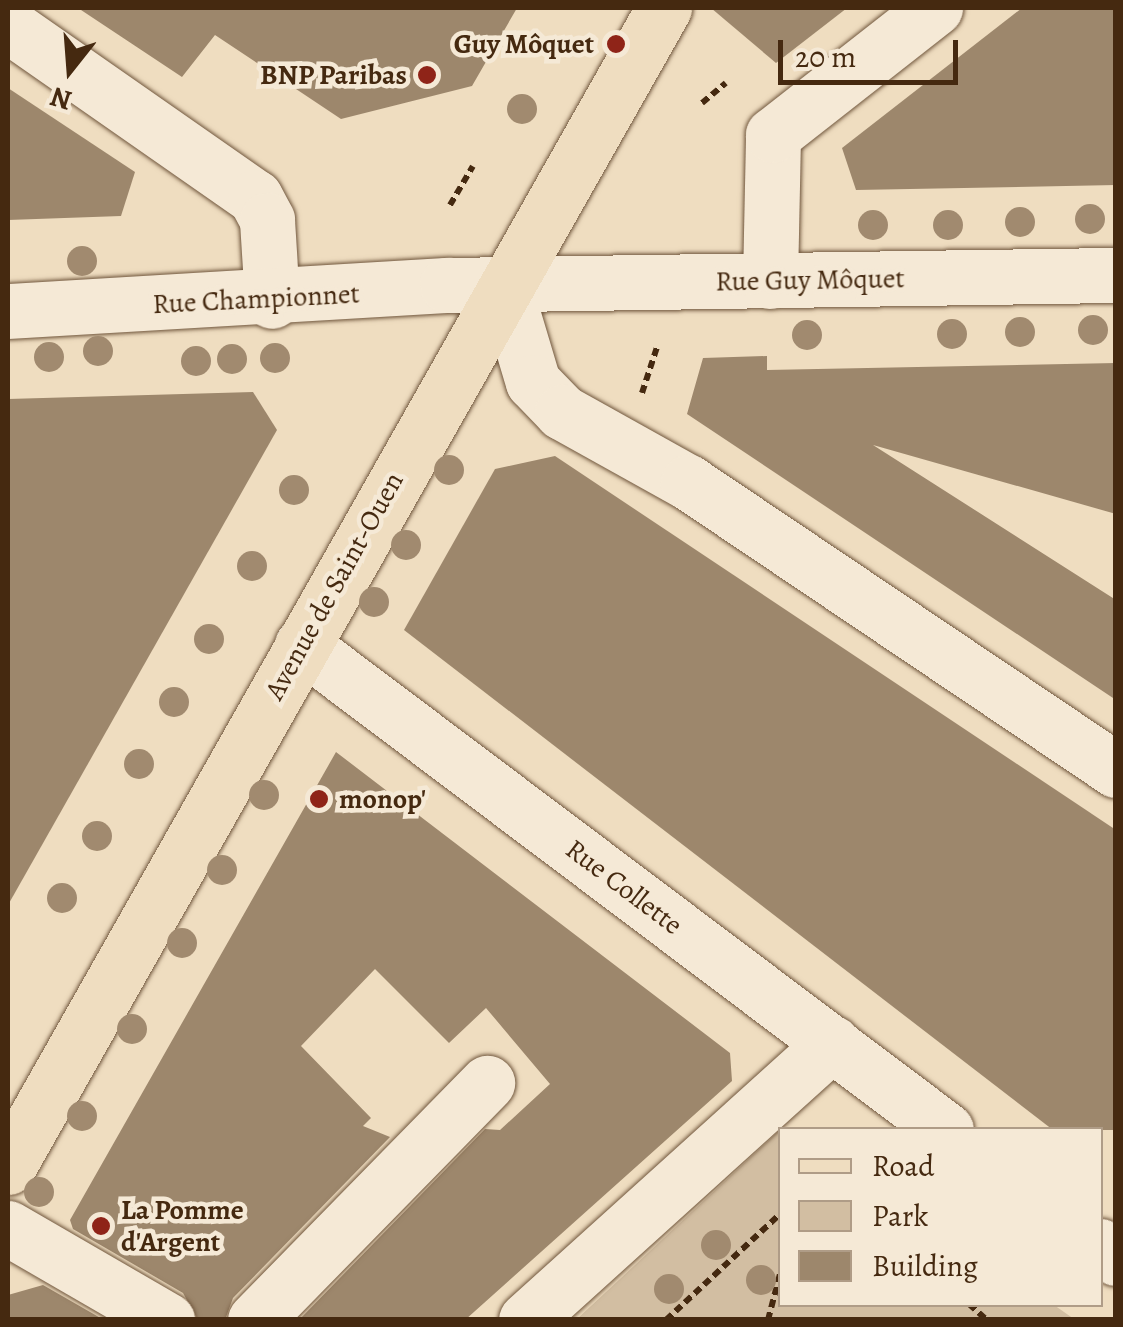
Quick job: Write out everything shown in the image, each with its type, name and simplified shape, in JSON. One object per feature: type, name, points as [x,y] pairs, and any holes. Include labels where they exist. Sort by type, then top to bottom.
[{"type":"main road","name":"Avenue de Saint-Ouen","points":[[8,1167],[664,8]]},
{"type":"street","points":[[770,282],[773,135],[935,8]]},
{"type":"street","points":[[8,26],[255,197],[267,220],[272,301]]},
{"type":"street","name":"Rue Guy Môquet","points":[[504,286],[1116,275]]},
{"type":"street","name":"Rue Championnet","points":[[8,311],[272,301],[504,286]]},
{"type":"street","points":[[504,286],[534,382],[562,412],[688,482],[1116,770]]},
{"type":"street","name":"Rue Collette","points":[[302,644],[942,1127]]},
{"type":"street","points":[[526,1320],[774,1088],[833,1043]]},
{"type":"street","points":[[255,1320],[487,1083]]},
{"type":"street","points":[[8,1228],[167,1320]]},
{"type":"path","points":[[702,102],[726,83]]},
{"type":"path","points":[[450,205],[473,166]]},
{"type":"path","points":[[641,394],[656,346]]},
{"type":"path","points":[[666,1320],[778,1216]]},
{"type":"path","points":[[768,1320],[778,1282]]},
{"type":"green space","points":[[778,1132],[778,1307],[1057,1307],[1074,1319],[577,1319]]},
{"type":"building","points":[[78,8],[517,8],[472,86],[341,119],[215,35],[182,77]]},
{"type":"building","points":[[711,8],[847,8],[776,63]]},
{"type":"building","points":[[1022,8],[1116,8],[1116,185],[856,190],[842,148]]},
{"type":"building","points":[[8,88],[135,172],[121,216],[8,220]]},
{"type":"building","points":[[767,356],[767,370],[1116,363],[1116,514],[873,445],[1116,600],[1116,700],[687,414],[703,358]]},
{"type":"building","points":[[253,392],[277,430],[8,905],[8,399]]},
{"type":"building","points":[[555,456],[1116,830],[1116,1130],[1049,1127],[404,630],[495,469]]},
{"type":"building","points":[[336,752],[730,1053],[732,1081],[465,1320],[299,1320],[485,1129],[500,1130],[550,1084],[486,1008],[449,1043],[375,969],[301,1046],[371,1118],[363,1126],[390,1137],[233,1298],[225,1320],[198,1320],[183,1293],[73,1229],[70,1220]]},
{"type":"building","points":[[43,1285],[104,1320],[8,1320],[8,1295]]},
{"type":"place","name":"Guy Môquet","points":[[616,44]]},
{"type":"place","name":"BNP Paribas","points":[[427,75]]},
{"type":"place","name":"monop'","points":[[319,799]]},
{"type":"place","name":"La Pomme d'Argent","points":[[101,1226]]}]
